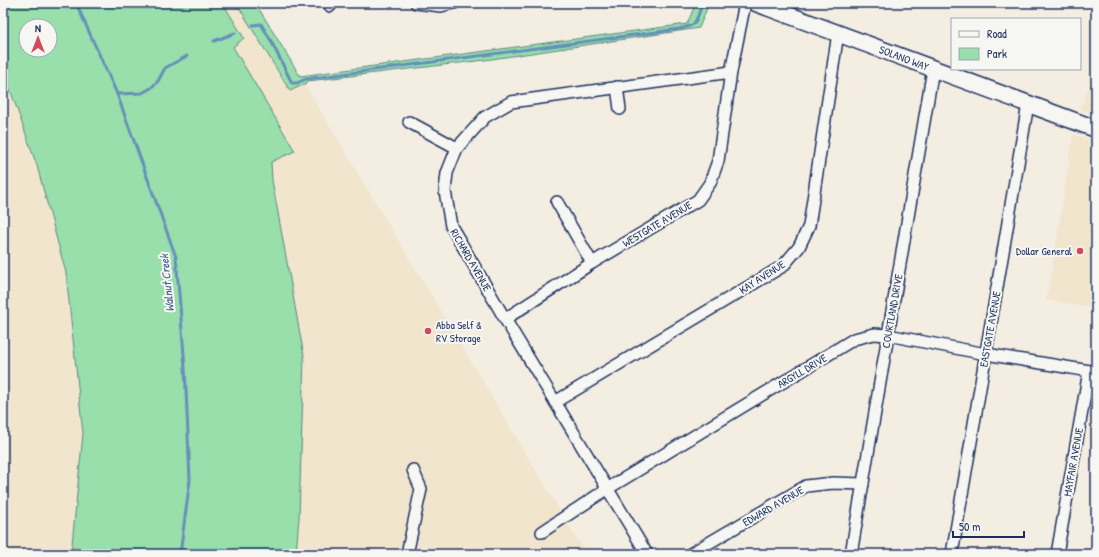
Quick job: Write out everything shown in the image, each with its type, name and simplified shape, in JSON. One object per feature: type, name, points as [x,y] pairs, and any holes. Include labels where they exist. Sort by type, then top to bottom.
[{"type":"street","points":[[416,3],[440,6],[454,3]]},
{"type":"street","name":"WESTGATE AVENUE","points":[[505,319],[592,263],[698,200],[710,183],[718,161],[731,72],[746,3]]},
{"type":"street","name":"SOLANO WAY","points":[[756,3],[1096,129]]},
{"type":"street","name":"KAY AVENUE","points":[[555,402],[783,266],[799,247],[809,226],[838,33]]},
{"type":"street","name":"COURTLAND DRIVE","points":[[851,554],[933,69]]},
{"type":"street","name":"RICHARD AVENUE","points":[[647,554],[505,319],[451,226],[445,191],[447,173],[457,148],[484,116],[511,102],[731,72]]},
{"type":"street","points":[[617,87],[620,109]]},
{"type":"street","name":"EASTGATE AVENUE","points":[[952,554],[1028,104]]},
{"type":"street","points":[[409,122],[457,148]]},
{"type":"street","points":[[557,202],[592,263]]},
{"type":"street","name":"ARGYLL DRIVE","points":[[542,532],[607,489],[854,339],[874,334],[888,335],[986,354],[1093,371]]},
{"type":"street","name":"MAYFAIR AVENUE","points":[[1057,554],[1093,371]]},
{"type":"street","points":[[407,554],[421,489],[413,470]]},
{"type":"street","name":"EDWARD AVENUE","points":[[690,554],[806,486],[834,483],[863,484]]},
{"type":"shaded area","points":[[217,3],[239,3],[237,5],[290,91],[305,84],[586,554],[296,554],[299,518],[271,162],[295,151],[233,47],[244,38],[224,5]]},
{"type":"shaded area","points":[[1096,68],[1096,115],[1080,109]]},
{"type":"shaded area","points":[[3,69],[37,166],[66,273],[83,434],[71,554],[3,554]]},
{"type":"shaded area","points":[[1073,134],[1096,142],[1096,309],[1046,300]]},
{"type":"green space","points":[[3,3],[217,3],[224,5],[244,38],[233,47],[295,151],[271,162],[272,180],[304,356],[299,518],[296,554],[71,554],[83,434],[66,273],[37,166],[3,69]]},
{"type":"green space","points":[[696,3],[709,3],[699,28],[485,60],[308,81],[290,91],[237,4],[256,4],[300,76],[687,24]]},
{"type":"waterway","name":"Walnut Creek","points":[[76,3],[117,94],[176,257],[185,367],[190,480],[180,554]]},
{"type":"waterway","points":[[253,25],[261,24],[292,83],[297,83],[306,79],[679,29],[692,25],[698,17],[701,7]]},
{"type":"waterway","points":[[214,41],[235,33]]},
{"type":"waterway","points":[[117,94],[142,93],[151,88],[158,81],[165,68],[187,56]]},
{"type":"place","name":"Dollar General","points":[[1080,251]]},
{"type":"place","name":"Abba Self & RV Storage","points":[[428,331]]}]
